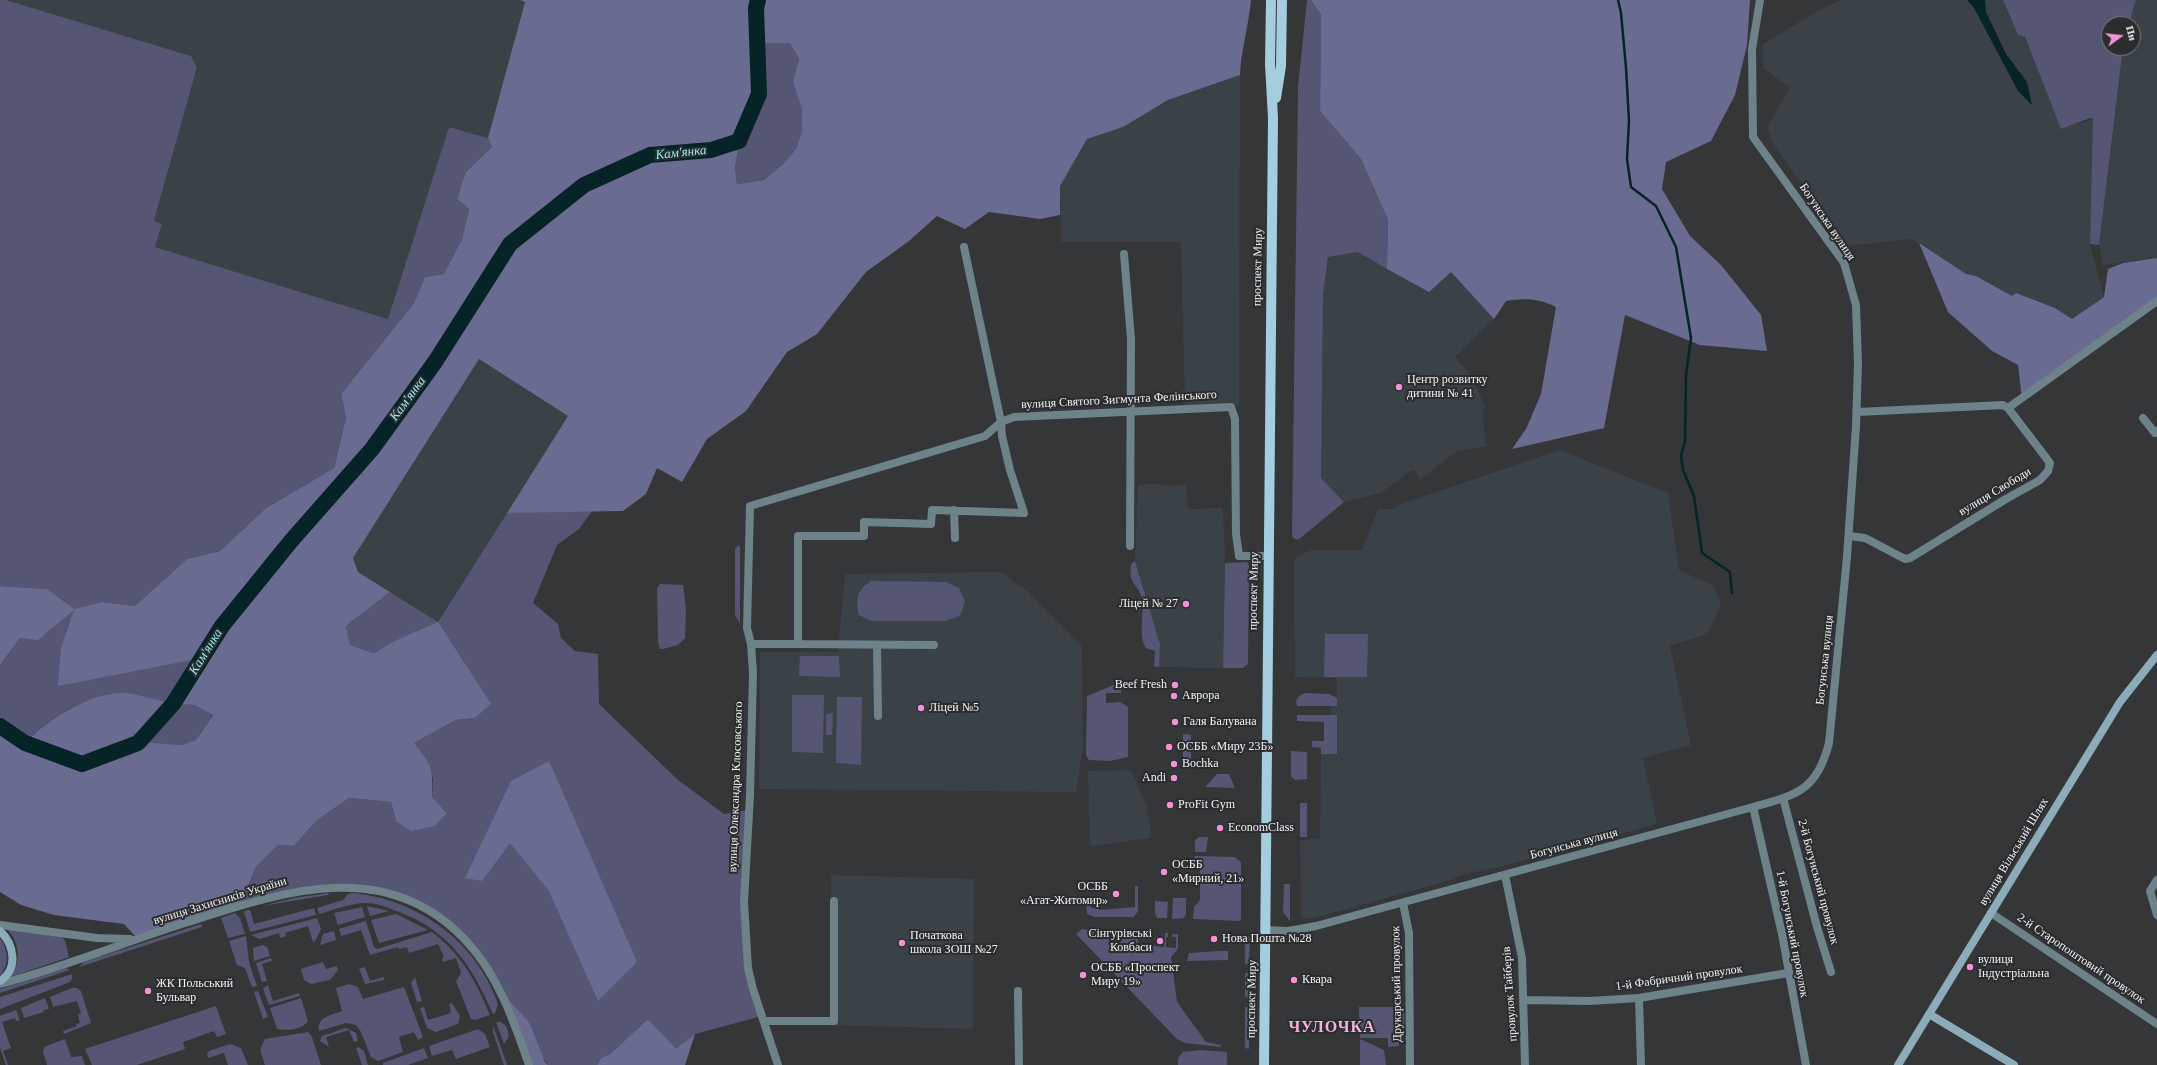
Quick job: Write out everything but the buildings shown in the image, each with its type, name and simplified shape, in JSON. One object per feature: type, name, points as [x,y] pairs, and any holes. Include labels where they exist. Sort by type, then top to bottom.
[{"type":"main road","name":"проспект Миру","points":[[1264,1065],[1273,118],[1270,64],[1270,0]]},
{"type":"main road","name":"проспект Миру","points":[[1273,118],[1281,66],[1282,0]]},
{"type":"street","name":"Богунська вулиця","points":[[1265,930],[1288,931],[1316,926],[1753,807],[1799,792],[1808,786],[1821,767],[1827,750],[1849,536],[1857,412],[1858,364],[1856,305],[1844,263],[1753,137],[1752,49],[1760,0]]},
{"type":"street","points":[[798,644],[798,536],[864,536],[864,522],[931,524],[932,510],[1024,513],[1010,470],[1002,436],[1001,422],[964,247]]},
{"type":"street","points":[[1124,254],[1132,339],[1130,546]]},
{"type":"street","points":[[1857,412],[2003,405],[2008,408],[2157,301]]},
{"type":"street","name":"вулиця Святого Зигмунта Фелінського","points":[[750,506],[985,436],[1001,422],[1014,417],[1231,407],[1235,419],[1236,534],[1239,556],[1268,556]]},
{"type":"street","name":"вулиця Свободи","points":[[1849,536],[1865,538],[1905,559],[1910,558],[2006,499],[2040,480],[2048,471],[2050,463],[2008,408]]},
{"type":"street","points":[[2143,418],[2155,433],[2157,431]]},
{"type":"street","name":"вулиця Олександра Клосовського","points":[[750,506],[747,628],[751,644],[752,672],[750,796],[744,902],[748,968],[778,1065]]},
{"type":"street","points":[[954,510],[955,538]]},
{"type":"street","points":[[751,644],[934,645]]},
{"type":"street","points":[[877,645],[878,716]]},
{"type":"street","name":"вулиця Вільський Шлях","points":[[1898,1065],[2120,702],[2157,655]]},
{"type":"street","name":"2-й Богунський провулок","points":[[1783,798],[1817,927],[1831,972]]},
{"type":"street","name":"1-й Богунський провулок","points":[[1753,807],[1782,934],[1806,1065]]},
{"type":"street","name":"провулок Тайберів","points":[[1505,875],[1522,958],[1525,1065]]},
{"type":"street","points":[[2157,880],[2150,891],[2157,915]]},
{"type":"street","name":"вулиця Захисників України","points":[[0,983],[239,906],[306,889],[328,887],[357,888],[399,896],[438,917],[460,935],[489,970],[511,1012],[529,1065]]},
{"type":"street","points":[[764,1021],[834,1022],[834,901]]},
{"type":"street","name":"Друкарський провулок","points":[[1403,903],[1409,933],[1410,1065]]},
{"type":"street","name":"2-й Старопоштовий провулок","points":[[1991,913],[2157,1024]]},
{"type":"street","name":"вулиця Захисників України","points":[[0,925],[97,938],[137,938]]},
{"type":"street","name":"вулиця Захисників України","points":[[0,930],[11,945],[12,960],[7,976],[0,983]]},
{"type":"street","name":"1-й Фабричний провулок","points":[[1524,1000],[1589,1001],[1639,998],[1788,973]]},
{"type":"street","points":[[1018,991],[1019,1065]]},
{"type":"street","points":[[1639,998],[1641,1065]]},
{"type":"street","points":[[1929,1014],[2014,1065]]},
{"type":"shaded area","points":[[0,0],[6,0],[191,56],[197,67],[154,221],[162,224],[155,247],[388,319],[449,127],[488,138],[492,147],[465,173],[457,199],[469,209],[462,239],[444,274],[425,277],[414,303],[341,394],[346,417],[334,468],[266,508],[220,551],[187,559],[135,606],[103,602],[202,658],[174,704],[195,705],[213,714],[196,740],[181,745],[138,743],[173,704],[135,698],[113,696],[104,697],[77,705],[49,722],[25,743],[0,726],[0,665],[20,638],[47,589],[0,586]]},
{"type":"shaded area","points":[[6,0],[520,0],[525,2],[488,138],[449,127],[389,319],[155,247],[162,225],[154,222],[197,67],[191,56]]},
{"type":"shaded area","points":[[520,0],[1251,0],[1240,75],[1168,100],[1123,127],[1087,139],[1060,186],[1060,215],[1040,219],[989,212],[965,229],[937,216],[909,241],[866,272],[817,334],[787,352],[746,411],[707,439],[682,482],[657,468],[646,494],[623,511],[507,513],[568,416],[479,359],[353,558],[358,572],[390,592],[346,626],[350,645],[374,653],[394,641],[438,622],[491,704],[475,718],[456,720],[414,743],[425,757],[430,768],[432,797],[447,813],[435,826],[411,831],[396,821],[391,802],[349,798],[316,821],[294,846],[278,845],[256,867],[239,906],[137,938],[124,924],[54,915],[21,905],[0,892],[0,726],[25,743],[44,725],[69,709],[109,694],[127,693],[173,704],[202,658],[58,686],[61,648],[74,610],[38,640],[20,638],[0,665],[0,586],[47,589],[74,609],[103,602],[135,606],[187,559],[220,551],[266,508],[334,468],[346,417],[341,394],[414,303],[425,277],[444,274],[462,239],[469,209],[457,199],[465,173],[492,147],[488,138],[525,2]],"holes":[[[757,43],[790,43],[799,59],[793,82],[802,110],[802,130],[796,149],[782,165],[764,180],[737,184],[735,168],[739,142],[759,94]],[[173,704],[195,705],[213,715],[196,740],[181,745],[139,742]]]},
{"type":"shaded area","points":[[1307,0],[1311,0],[1321,15],[1320,111],[1361,159],[1388,220],[1387,269],[1358,252],[1328,257],[1323,296],[1321,478],[1344,502],[1298,540],[1293,538],[1292,534],[1298,87]]},
{"type":"shaded area","points":[[1311,0],[1750,0],[1747,45],[1735,95],[1711,141],[1666,162],[1662,189],[1690,236],[1721,265],[1761,315],[1767,351],[1700,345],[1625,315],[1604,428],[1512,449],[1526,429],[1541,394],[1556,307],[1537,300],[1519,299],[1506,301],[1494,319],[1451,272],[1429,292],[1387,269],[1388,220],[1361,159],[1320,111],[1321,15]]},
{"type":"shaded area","points":[[1841,0],[2003,0],[2018,35],[2025,37],[2061,128],[2094,119],[2090,244],[2104,297],[2072,319],[2055,308],[2012,296],[1976,276],[1966,275],[1912,239],[1847,246],[1774,146],[1767,127],[1790,88],[1763,68],[1763,44],[1821,9]]},
{"type":"shaded area","points":[[1967,0],[1985,0],[1986,12],[2006,54],[2027,82],[2032,105],[2018,91],[1974,8]]},
{"type":"shaded area","points":[[2003,0],[2136,0],[2131,16],[2101,16],[2101,56],[2122,56],[2099,245],[2090,244],[2093,119],[2090,118],[2061,129],[2025,37],[2018,35]]},
{"type":"shaded area","points":[[2136,0],[2157,0],[2157,258],[2103,265],[2099,245],[2122,56],[2141,56],[2141,16],[2131,16]]},
{"type":"shaded area","points":[[757,43],[790,43],[799,59],[793,82],[802,110],[802,130],[796,149],[782,165],[764,180],[737,184],[735,168],[739,141],[759,94]]},
{"type":"shaded area","points":[[1240,75],[1239,405],[1185,409],[1181,242],[1061,242],[1060,186],[1087,139],[1123,127],[1168,100]]},
{"type":"shaded area","points":[[1919,243],[1966,274],[1976,276],[2012,296],[2016,293],[2055,308],[2072,319],[2104,297],[2108,269],[2123,263],[2157,258],[2157,301],[2022,399],[2018,365],[1992,351],[1948,312]]},
{"type":"shaded area","name":"Центр розвитку дитини № 41","points":[[1358,252],[1429,292],[1451,272],[1494,319],[1455,357],[1470,374],[1485,406],[1482,413],[1486,446],[1457,451],[1420,480],[1415,470],[1412,470],[1381,493],[1344,502],[1321,478],[1323,296],[1328,257]]},
{"type":"shaded area","points":[[479,359],[568,416],[438,622],[358,572],[353,558]]},
{"type":"shaded area","points":[[1560,450],[1668,493],[1679,570],[1712,585],[1721,603],[1710,630],[1704,635],[1670,646],[1691,745],[1643,758],[1657,824],[1511,864],[1455,877],[1455,879],[1347,909],[1309,919],[1303,918],[1301,915],[1300,841],[1320,838],[1321,754],[1337,754],[1337,715],[1331,715],[1330,706],[1337,706],[1337,678],[1295,677],[1294,563],[1298,556],[1312,550],[1362,550],[1378,509],[1393,509],[1398,505]]},
{"type":"shaded area","name":"Ліцей № 27","points":[[1155,484],[1177,486],[1186,484],[1188,509],[1223,508],[1225,559],[1223,668],[1159,667],[1160,644],[1135,561],[1138,485]]},
{"type":"shaded area","points":[[593,510],[579,529],[557,545],[533,603],[558,624],[561,638],[575,651],[598,654],[599,704],[678,780],[724,814],[748,810],[748,968],[762,1016],[695,1034],[676,1050],[648,1019],[610,1054],[601,1058],[597,1065],[548,1065],[498,989],[489,970],[438,917],[399,896],[328,887],[239,906],[256,867],[278,845],[294,846],[316,821],[349,798],[391,802],[396,821],[447,813],[432,797],[433,778],[414,743],[456,720],[475,718],[490,704],[438,623],[394,641],[374,653],[350,645],[346,626],[390,592],[438,622],[507,513]]},
{"type":"shaded area","points":[[738,545],[740,547],[740,624],[735,615],[735,550]]},
{"type":"shaded area","points":[[1135,561],[1160,644],[1159,667],[1154,666],[1155,651],[1146,648],[1142,638],[1141,595],[1131,577],[1131,564]]},
{"type":"shaded area","points":[[1247,562],[1249,566],[1248,664],[1243,668],[1223,668],[1225,563]]},
{"type":"shaded area","name":"Ліцей №5","points":[[1001,572],[1026,590],[1082,647],[1083,747],[1076,792],[759,789],[760,652],[838,652],[845,574]]},
{"type":"shaded area","points":[[871,581],[946,582],[959,588],[965,602],[960,616],[945,621],[871,621],[859,615],[857,600],[860,591]]},
{"type":"shaded area","points":[[660,584],[683,585],[686,608],[685,638],[678,645],[663,649],[660,649],[658,643],[657,588]]},
{"type":"shaded area","points":[[1325,634],[1368,634],[1367,677],[1324,677]]},
{"type":"shaded area","points":[[800,656],[839,656],[840,677],[799,676]]},
{"type":"shaded area","points":[[1121,682],[1121,693],[1106,693],[1106,703],[1120,702],[1128,707],[1128,757],[1110,761],[1089,760],[1086,755],[1087,696]]},
{"type":"shaded area","points":[[1305,693],[1329,694],[1337,698],[1337,706],[1297,706],[1296,701],[1299,696]]},
{"type":"shaded area","points":[[792,695],[824,695],[823,753],[792,752]]},
{"type":"shaded area","points":[[837,697],[862,697],[861,765],[836,763]]},
{"type":"shaded area","points":[[833,713],[832,735],[826,735],[826,714]]},
{"type":"shaded area","points":[[1297,715],[1337,715],[1337,754],[1321,754],[1321,748],[1312,747],[1312,741],[1324,741],[1324,722],[1297,721]]},
{"type":"shaded area","points":[[1183,734],[1191,735],[1191,759],[1183,759]]},
{"type":"shaded area","points":[[1291,751],[1307,752],[1307,779],[1295,780],[1291,776]]},
{"type":"shaded area","points":[[549,761],[637,962],[598,1001],[549,891],[510,843],[482,881],[465,878],[511,781]]},
{"type":"shaded area","points":[[1131,770],[1146,804],[1151,830],[1150,838],[1090,846],[1088,771]]},
{"type":"shaded area","points":[[1217,774],[1229,774],[1235,788],[1205,787]]},
{"type":"shaded area","points":[[1300,803],[1307,803],[1307,837],[1300,837]]},
{"type":"shaded area","points":[[1199,837],[1208,837],[1206,852],[1195,852],[1195,840]]},
{"type":"shaded area","points":[[1195,856],[1235,857],[1241,862],[1241,919],[1239,921],[1193,919],[1194,907],[1200,900],[1200,867],[1194,860]]},
{"type":"shaded area","name":"Початкова школа ЗОШ №27","points":[[831,875],[974,879],[973,1029],[831,1025]]},
{"type":"shaded area","points":[[1284,884],[1290,884],[1290,921],[1283,912]]},
{"type":"shaded area","points":[[1135,886],[1138,886],[1138,911],[1134,917],[1095,917],[1087,914],[1086,901],[1091,901],[1091,908],[1099,908],[1099,910],[1135,907]]},
{"type":"shaded area","points":[[328,893],[328,895],[262,906],[294,898]]},
{"type":"shaded area","points":[[354,893],[378,897],[401,905],[422,915],[442,928],[460,943],[476,961],[488,982],[498,1004],[495,1013],[493,1014],[477,980],[457,952],[446,940],[417,920],[387,907],[370,903],[354,904],[319,914],[317,908],[343,900],[348,894]]},
{"type":"shaded area","points":[[1173,898],[1186,898],[1186,914],[1184,918],[1172,919]]},
{"type":"shaded area","points":[[1155,901],[1168,902],[1167,918],[1157,918],[1155,913]]},
{"type":"shaded area","points":[[367,906],[389,911],[370,916]]},
{"type":"shaded area","points":[[362,907],[365,917],[338,925],[334,913]]},
{"type":"shaded area","points":[[314,908],[316,915],[250,932],[244,912],[246,910],[250,910],[254,924]]},
{"type":"shaded area","points":[[235,913],[240,918],[245,934],[228,938],[221,918]]},
{"type":"shaded area","points":[[396,914],[428,930],[379,943],[371,920]]},
{"type":"shaded area","points":[[317,918],[321,929],[313,942],[308,926],[285,933],[286,936],[280,938],[279,933],[260,939],[251,935]]},
{"type":"shaded area","points":[[366,921],[374,947],[377,949],[432,932],[451,949],[467,969],[490,1015],[475,1020],[471,1019],[456,981],[461,973],[456,958],[443,962],[442,958],[444,957],[438,944],[409,953],[407,947],[399,949],[398,947],[370,955],[361,930],[341,936],[339,929]]},
{"type":"shaded area","points":[[201,924],[202,927],[79,967],[84,962]]},
{"type":"shaded area","points":[[7,929],[62,937],[65,940],[69,957],[11,977],[18,959],[18,953],[15,940]]},
{"type":"shaded area","points":[[1082,929],[1096,931],[1102,937],[1138,938],[1138,944],[1164,947],[1165,933],[1168,933],[1168,937],[1166,937],[1166,947],[1176,948],[1176,937],[1173,937],[1172,934],[1178,934],[1178,949],[1171,957],[1177,1002],[1206,1042],[1221,1045],[1221,1047],[1185,1043],[1177,1039],[1076,934]]},
{"type":"shaded area","points":[[334,931],[336,940],[320,945],[323,934]]},
{"type":"shaded area","points":[[1245,933],[1250,937],[1249,964],[1245,964]]},
{"type":"shaded area","points":[[246,936],[249,962],[257,986],[252,987],[245,968],[237,965],[229,941]]},
{"type":"shaded area","points":[[0,938],[5,947],[7,962],[0,976]]},
{"type":"shaded area","points":[[263,945],[267,947],[270,956],[254,961],[253,948]]},
{"type":"shaded area","points":[[1228,951],[1228,960],[1187,961],[1189,953]]},
{"type":"shaded area","points":[[271,958],[272,961],[262,964],[267,981],[262,982],[256,963]]},
{"type":"shaded area","points":[[323,962],[326,969],[337,966],[338,970],[330,980],[311,984],[304,980],[301,969]]},
{"type":"shaded area","points":[[365,967],[370,981],[384,977],[384,980],[365,984],[359,969]]},
{"type":"shaded area","points":[[66,968],[70,970],[0,993],[0,989]]},
{"type":"shaded area","points":[[1245,973],[1249,973],[1249,998],[1245,997]]},
{"type":"shaded area","points":[[72,974],[72,979],[70,982],[0,1009],[0,997]]},
{"type":"shaded area","points":[[415,977],[422,1001],[417,1002],[411,983]]},
{"type":"shaded area","points":[[349,984],[358,987],[363,999],[404,987],[423,1037],[418,1040],[414,1032],[399,1037],[403,1052],[378,1061],[371,1057],[361,1032],[356,1025],[346,1023],[319,1031],[319,1026],[322,1020],[330,1015],[342,1011],[336,988]]},
{"type":"shaded area","points":[[268,985],[273,1001],[299,993],[300,996],[269,1005],[263,988]]},
{"type":"shaded area","points":[[72,988],[77,988],[81,991],[91,1023],[64,1034],[63,1031],[77,1026],[76,1024],[80,1023],[78,1015],[81,1013],[77,1001],[53,1007],[50,997]]},
{"type":"shaded area","points":[[498,989],[529,1022],[545,1062],[548,1065],[529,1065]]},
{"type":"shaded area","points":[[258,991],[268,1017],[263,1019],[254,992]]},
{"type":"shaded area","points":[[45,998],[49,1009],[24,1018],[21,1008]]},
{"type":"shaded area","points":[[301,998],[308,1021],[298,1028],[285,1030],[277,1029],[270,1008]]},
{"type":"shaded area","points":[[452,1003],[460,1016],[458,1024],[436,1032],[427,1028],[420,1008],[424,1007],[428,1020],[451,1013],[449,1004]]},
{"type":"shaded area","points":[[216,1006],[226,1034],[217,1037],[214,1031],[183,1042],[185,1049],[137,1065],[92,1065],[85,1049]]},
{"type":"shaded area","points":[[1245,1007],[1249,1007],[1249,1049],[1245,1048]]},
{"type":"shaded area","points":[[1359,1007],[1404,1007],[1404,1035],[1399,1038],[1399,1046],[1388,1047],[1388,1038],[1360,1038]]},
{"type":"shaded area","points":[[16,1010],[20,1020],[16,1021],[15,1018],[2,1022],[11,1048],[3,1051],[8,1065],[6,1065],[0,1048],[0,1016]]},
{"type":"shaded area","points":[[648,1019],[676,1049],[695,1034],[685,1065],[597,1065],[601,1058],[610,1054]]},
{"type":"shaded area","points":[[496,1022],[501,1022],[506,1026],[509,1036],[504,1044]]},
{"type":"shaded area","points":[[493,1025],[507,1065],[504,1065],[493,1032]]},
{"type":"shaded area","points":[[346,1028],[356,1033],[358,1041],[354,1042],[349,1030],[326,1037],[329,1047],[320,1041],[322,1036]]},
{"type":"shaded area","points":[[478,1029],[485,1034],[490,1047],[456,1059],[452,1050],[432,1056],[429,1046]]},
{"type":"shaded area","points":[[308,1032],[312,1037],[321,1065],[265,1065],[260,1050],[265,1039]]},
{"type":"shaded area","points":[[65,1039],[71,1057],[82,1056],[85,1065],[47,1065],[43,1052],[44,1047]]},
{"type":"shaded area","points":[[1360,1039],[1384,1050],[1386,1065],[1360,1065]]},
{"type":"shaded area","points":[[230,1044],[241,1048],[248,1065],[228,1065],[224,1053],[208,1058],[207,1054],[209,1051]]},
{"type":"shaded area","points":[[359,1047],[364,1051],[368,1065],[362,1065],[356,1048]]},
{"type":"shaded area","points":[[424,1048],[428,1058],[408,1065],[383,1065],[383,1063]]},
{"type":"shaded area","points":[[1201,1050],[1227,1052],[1227,1065],[1178,1065],[1178,1058],[1183,1052]]},
{"type":"waterway","name":"Кам'янка","points":[[0,726],[25,743],[82,764],[138,743],[173,704],[222,626],[291,541],[372,449],[435,362],[510,244],[584,185],[650,155],[711,150],[739,141],[759,94],[756,8],[758,0]]},
{"type":"waterway","points":[[1618,0],[1621,13],[1626,68],[1629,121],[1627,159],[1631,187],[1656,206],[1676,247],[1691,338],[1686,375],[1685,441],[1681,456],[1683,470],[1694,496],[1702,553],[1730,572],[1732,593]]},
{"type":"place","name":"Центр розвитку дитини № 41","points":[[1399,387]]},
{"type":"place","name":"Ліцей № 27","points":[[1186,604]]},
{"type":"place","name":"Beef Fresh","points":[[1175,685]]},
{"type":"place","name":"Аврора","points":[[1174,696]]},
{"type":"place","name":"Ліцей №5","points":[[921,708]]},
{"type":"place","name":"Галя Балувана","points":[[1175,722]]},
{"type":"place","name":"ОСББ «Миру 23Б»","points":[[1169,747]]},
{"type":"place","name":"Bochka","points":[[1174,764]]},
{"type":"place","name":"Andi","points":[[1174,778]]},
{"type":"place","name":"ProFit Gym","points":[[1170,805]]},
{"type":"place","name":"EconomClass","points":[[1220,828]]},
{"type":"place","name":"ОСББ «Мирний, 21»","points":[[1164,872]]},
{"type":"place","name":"ОСББ «Агат-Житомир»","points":[[1116,894]]},
{"type":"place","name":"Нова Пошта №28","points":[[1214,939]]},
{"type":"place","name":"Сінгурівські Ковбаси","points":[[1160,941]]},
{"type":"place","name":"Початкова школа ЗОШ №27","points":[[902,943]]},
{"type":"place","name":"вулиця Індустріальна","points":[[1970,967]]},
{"type":"place","name":"ОСББ «Проспект Миру 19»","points":[[1083,975]]},
{"type":"place","name":"Квара","points":[[1294,980]]},
{"type":"place","name":"ЖК Польський Бульвар","points":[[148,991]]},
{"type":"district","name":"ЧУЛОЧКА","points":[[1332,1028]]}]
